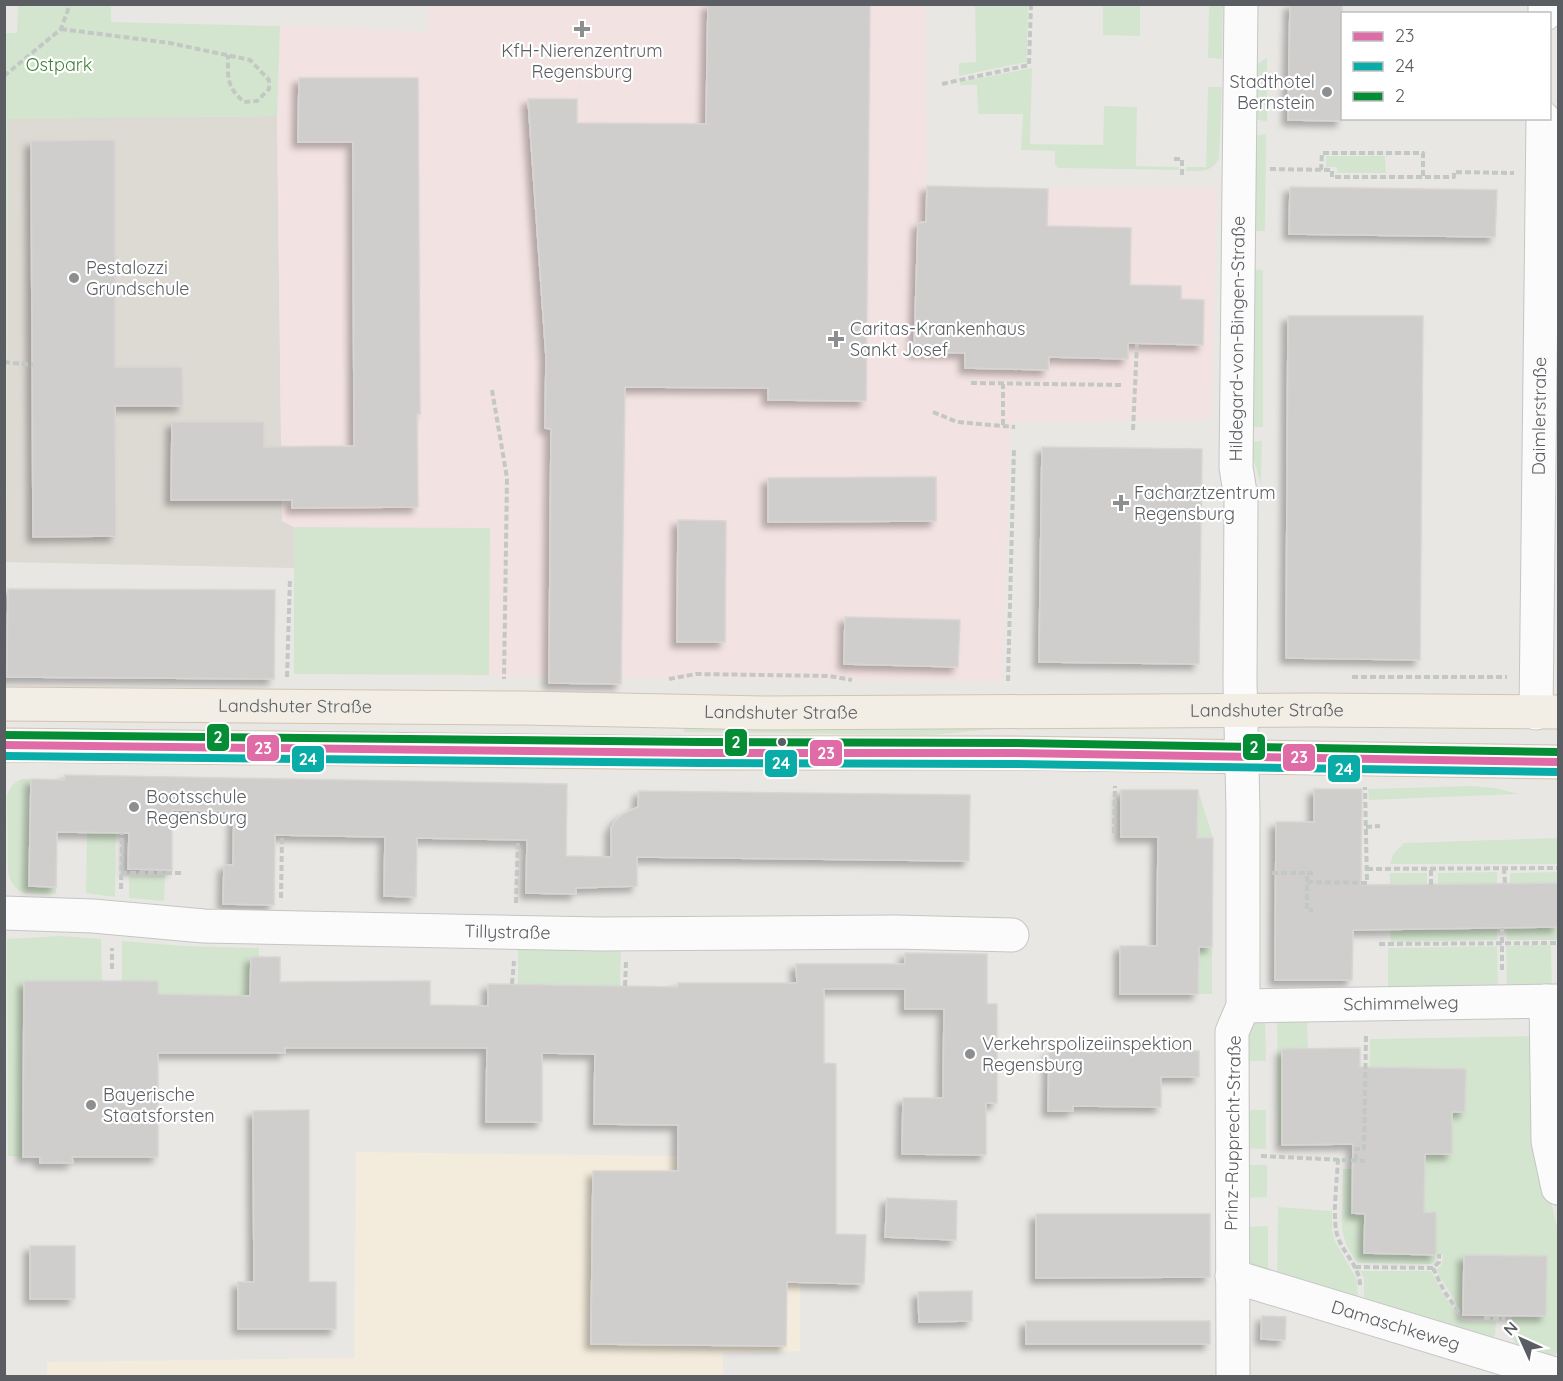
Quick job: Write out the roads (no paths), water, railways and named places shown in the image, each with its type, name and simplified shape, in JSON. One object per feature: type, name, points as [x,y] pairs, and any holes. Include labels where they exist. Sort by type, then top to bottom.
[{"type":"main road","name":"Landshuter Straße","points":[[4,704],[766,713],[1240,711],[1547,713]]},
{"type":"main road","points":[[4,745],[713,753],[1015,753],[1558,762]]},
{"type":"street","name":"Hildegard-von-Bingen-Straße","points":[[1240,711],[1241,499],[1236,467],[1241,4]]},
{"type":"street","name":"Daimlerstraße","points":[[1543,120],[1547,713]]},
{"type":"street","name":"Prinz-Rupprecht-Straße","points":[[1233,1377],[1232,1032],[1243,1006],[1243,810],[1240,711]]},
{"type":"street","name":"Tillystraße","points":[[4,913],[93,916],[204,926],[600,934],[896,932],[1012,935]]},
{"type":"street","name":"Schimmelweg","points":[[1243,1006],[1552,1001]]},
{"type":"street","points":[[1552,1001],[1548,1141],[1558,1188]]},
{"type":"street","name":"Damaschkeweg","points":[[1232,1276],[1558,1375]]},
{"type":"place","name":"KfH-Nierenzentrum Regensburg","points":[[582,29]]},
{"type":"place","name":"Stadthotel Bernstein","points":[[1327,92]]},
{"type":"place","name":"Pestalozzi Grundschule","points":[[74,278]]},
{"type":"place","name":"Caritas-Krankenhaus Sankt Josef","points":[[836,339]]},
{"type":"place","name":"Facharztzentrum Regensburg","points":[[1121,503]]},
{"type":"place","name":"Bootsschule Regensburg","points":[[134,807]]},
{"type":"place","name":"Verkehrspolizeiinspektion Regensburg","points":[[970,1054]]},
{"type":"place","name":"Bayerische Staatsforsten","points":[[91,1105]]},
{"type":"park label","name":"Ostpark","points":[[59,65]]}]
